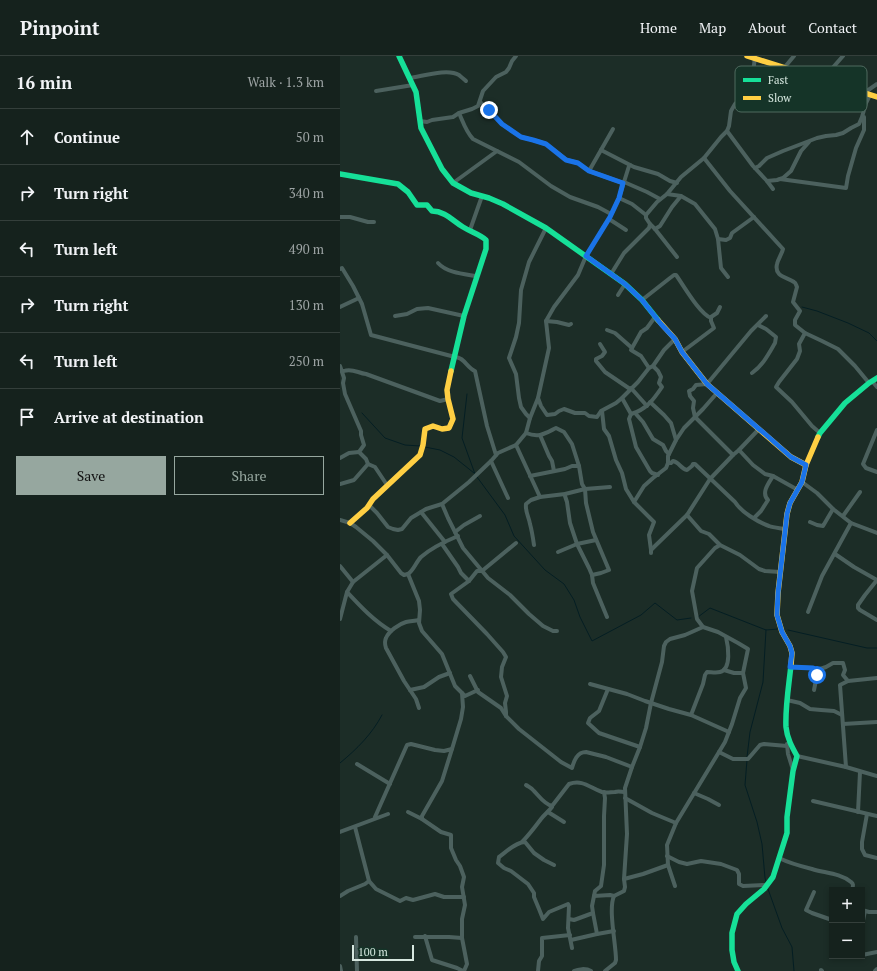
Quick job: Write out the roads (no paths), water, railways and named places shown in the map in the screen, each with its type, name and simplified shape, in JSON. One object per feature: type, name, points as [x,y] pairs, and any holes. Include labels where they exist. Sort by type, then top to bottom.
[{"type":"street","points":[[399,56],[416,92],[422,128],[442,169],[453,183],[471,194],[482,196],[503,204],[546,228],[625,284],[642,300],[675,339],[682,352],[707,384],[791,457],[806,465]]},
{"type":"street","points":[[420,120],[427,122],[453,117],[459,113],[478,106],[483,91],[496,77],[506,72],[516,56]]},
{"type":"street","points":[[747,56],[755,57],[779,66]]},
{"type":"street","points":[[786,66],[794,56]]},
{"type":"street","points":[[834,66],[843,56]]},
{"type":"street","points":[[410,78],[439,72],[458,75],[466,81]]},
{"type":"street","points":[[867,92],[877,84]]},
{"type":"street","points":[[376,91],[413,85]]},
{"type":"street","points":[[867,94],[877,97]]},
{"type":"street","points":[[867,101],[870,95]]},
{"type":"street","points":[[480,102],[502,124],[521,137],[546,144],[566,160],[578,163],[589,171],[624,182],[660,199]]},
{"type":"street","points":[[646,215],[660,199],[667,194],[681,177],[704,158],[727,131],[731,111],[735,104]]},
{"type":"street","points":[[459,113],[470,136],[473,139],[519,162],[551,186],[570,197],[598,207],[611,214]]},
{"type":"street","points":[[755,168],[767,158],[783,151],[809,141],[843,133],[858,124],[864,113]]},
{"type":"street","points":[[767,181],[780,179],[846,188],[856,148],[864,130],[864,113]]},
{"type":"street","points":[[589,171],[613,129]]},
{"type":"street","points":[[727,131],[773,189]]},
{"type":"street","points":[[780,179],[791,171],[801,152],[809,141]]},
{"type":"street","points":[[600,150],[630,165],[658,174],[677,183]]},
{"type":"street","points":[[453,183],[497,151]]},
{"type":"street","points":[[704,158],[730,191],[783,249],[777,265],[778,273],[794,282],[797,287],[793,302],[800,311],[795,320],[795,325],[805,333],[838,350],[873,381],[877,387]]},
{"type":"street","points":[[369,505],[388,527],[393,530],[402,529],[411,518],[426,509],[442,504],[464,486],[498,453],[516,445],[526,433],[538,398],[549,348],[546,321],[554,306],[578,275],[586,256],[611,214],[619,198],[630,165]]},
{"type":"street","points":[[340,174],[398,184],[408,192],[417,205],[427,205],[432,211],[437,211],[452,218],[463,227],[486,240],[486,249],[464,316],[447,390],[448,400],[454,419],[449,428],[442,429],[433,426],[425,429],[420,455],[372,499],[369,505],[350,523]]},
{"type":"street","points":[[670,181],[672,187]]},
{"type":"street","points":[[667,194],[681,196],[695,204],[715,229],[718,239],[721,268],[728,277]]},
{"type":"street","points":[[470,230],[482,196]]},
{"type":"street","points":[[655,228],[660,226],[681,196]]},
{"type":"street","points":[[619,198],[632,204],[646,215],[646,218],[650,224],[655,228],[677,257]]},
{"type":"street","points":[[340,217],[350,217],[368,222],[374,222]]},
{"type":"street","points":[[718,239],[726,240],[730,238],[732,233],[754,217]]},
{"type":"street","points":[[608,219],[626,230]]},
{"type":"street","points":[[611,274],[624,253],[649,228],[650,224]]},
{"type":"street","points":[[530,418],[522,407],[519,398],[516,374],[510,358],[519,323],[521,290],[529,262],[546,228]]},
{"type":"street","points":[[438,263],[440,266],[450,270],[476,276]]},
{"type":"street","points":[[340,269],[342,268],[362,304],[371,335],[459,357],[464,360],[472,370],[475,371],[487,426],[496,456]]},
{"type":"street","points":[[642,300],[676,275],[706,316],[711,318]]},
{"type":"street","points":[[618,295],[625,284]]},
{"type":"street","points":[[340,307],[359,298]]},
{"type":"street","points":[[711,318],[717,313],[720,307]]},
{"type":"street","points":[[395,316],[407,314],[417,309],[428,308],[464,316]]},
{"type":"street","points":[[733,455],[695,417],[693,408],[694,401],[690,396],[689,391],[696,385],[707,384],[751,331],[766,316]]},
{"type":"street","points":[[632,348],[641,332],[647,328],[655,317]]},
{"type":"street","points":[[682,352],[714,328],[711,318]]},
{"type":"street","points":[[546,321],[569,325],[571,324]]},
{"type":"street","points":[[752,374],[764,362],[776,340],[776,337],[758,325]]},
{"type":"street","points":[[607,330],[616,333],[632,348],[631,350],[641,356],[651,367],[658,371],[660,377],[659,383],[662,387],[646,407],[633,413],[629,419],[636,447],[652,474],[658,475]]},
{"type":"street","points":[[805,333],[799,344],[800,351],[796,359],[778,382],[776,387],[785,394],[812,426],[820,433]]},
{"type":"street","points":[[538,398],[547,415],[555,414],[564,410],[575,413],[585,412],[589,416],[598,417],[602,411],[616,403],[631,389],[675,339]]},
{"type":"street","points":[[600,344],[605,352],[602,356],[596,359],[596,361],[605,372],[631,389],[664,415],[671,423],[676,440]]},
{"type":"street","points":[[340,366],[344,378],[342,383],[345,394],[361,431],[360,435],[364,445],[359,452],[350,453],[340,458]]},
{"type":"street","points":[[342,371],[354,370],[440,401],[448,400]]},
{"type":"street","points":[[738,971],[734,962],[732,950],[732,933],[737,914],[746,904],[764,889],[773,878],[786,841],[787,817],[793,771],[797,756],[790,744],[786,728],[787,700],[792,653],[790,646],[782,632],[777,615],[780,572],[787,514],[790,503],[802,482],[806,465],[820,433],[845,403],[873,381]]},
{"type":"street","points":[[634,502],[644,486],[666,468],[669,454],[684,428],[703,409],[716,393]]},
{"type":"street","points":[[622,398],[633,413],[643,422],[653,438],[663,445],[669,454]]},
{"type":"street","points":[[602,411],[604,429],[609,436],[626,489],[634,502],[654,522],[649,535],[651,552],[655,546],[687,515],[710,479],[759,429]]},
{"type":"street","points":[[526,433],[534,436],[540,436],[556,428],[564,432],[572,444],[579,466],[582,484],[585,489],[586,503],[593,532],[609,570],[601,574],[592,575]]},
{"type":"street","points":[[877,430],[863,464],[866,468],[877,472]]},
{"type":"street","points":[[540,436],[552,461],[554,471]]},
{"type":"street","points":[[516,445],[540,497]]},
{"type":"street","points":[[739,450],[753,465],[765,474],[772,476],[798,490]]},
{"type":"street","points":[[359,452],[366,459],[368,464],[375,467],[387,485]]},
{"type":"street","points":[[491,461],[508,498]]},
{"type":"street","points":[[668,463],[673,461],[676,462],[687,470],[695,464],[735,502],[738,508],[769,526],[785,529]]},
{"type":"street","points":[[340,484],[354,480],[368,464]]},
{"type":"street","points":[[530,476],[565,469],[572,466],[579,466]]},
{"type":"street","points":[[754,518],[768,500],[764,493],[772,476]]},
{"type":"street","points":[[802,482],[851,523],[877,533]]},
{"type":"street","points":[[534,545],[530,522],[525,508],[526,504],[531,500],[585,489],[610,487]]},
{"type":"street","points":[[843,516],[860,492]]},
{"type":"street","points":[[565,494],[570,523],[577,544],[590,568],[593,583],[607,617]]},
{"type":"street","points":[[442,504],[463,548],[488,578],[510,595],[543,626],[552,631],[557,631]]},
{"type":"street","points":[[810,522],[823,526],[833,509]]},
{"type":"street","points":[[421,512],[443,543],[458,567],[460,573],[469,581]]},
{"type":"street","points":[[687,515],[701,531],[709,534],[720,545],[740,555],[759,569],[780,572]]},
{"type":"street","points":[[340,520],[350,523],[373,541],[404,575],[413,570],[420,558],[456,534],[464,525],[480,516]]},
{"type":"street","points":[[808,612],[822,576],[851,523]]},
{"type":"street","points":[[558,552],[577,544],[596,540]]},
{"type":"street","points":[[506,716],[505,703],[507,696],[502,677],[502,667],[506,657],[451,594],[469,581],[477,571],[482,571],[516,543]]},
{"type":"street","points":[[675,886],[668,865],[667,845],[676,823],[719,752],[732,724],[740,698],[746,688],[743,673],[748,650],[726,636],[703,627],[698,619],[692,591],[697,568],[715,548],[720,545]]},
{"type":"street","points":[[835,554],[877,580],[858,605],[860,610],[877,620]]},
{"type":"street","points":[[340,619],[347,592],[353,582],[387,555]]},
{"type":"street","points":[[340,566],[353,582]]},
{"type":"street","points":[[408,574],[419,602],[419,620],[422,631],[442,654],[455,686],[462,694],[463,707],[461,719],[442,781],[422,816],[422,819]]},
{"type":"street","points":[[347,592],[367,614],[391,631]]},
{"type":"street","points":[[419,620],[407,622],[398,626],[391,631],[384,643],[416,699],[419,708]]},
{"type":"street","points":[[594,896],[614,896],[624,891],[627,834],[624,788],[640,748],[646,728],[662,662],[664,646],[670,639],[685,635],[703,627]]},
{"type":"street","points":[[724,670],[726,668],[729,655],[726,636]]},
{"type":"street","points":[[790,667],[813,668],[817,670],[833,664],[843,663],[846,670],[843,675],[848,681]]},
{"type":"street","points":[[691,715],[707,672],[720,672],[724,670],[734,673],[743,673]]},
{"type":"street","points":[[814,690],[817,670]]},
{"type":"street","points":[[410,690],[424,687],[439,677],[450,673]]},
{"type":"street","points":[[470,676],[478,692],[500,708],[519,729],[534,742],[561,762],[572,768],[575,759],[579,754],[586,752],[632,767]]},
{"type":"street","points":[[846,767],[840,685],[848,681],[877,678]]},
{"type":"street","points":[[590,684],[627,694],[691,715],[728,732]]},
{"type":"street","points":[[608,689],[599,711],[590,718],[588,723],[599,733],[640,748]]},
{"type":"street","points":[[462,694],[465,696],[478,690]]},
{"type":"street","points":[[787,700],[800,703],[810,709],[834,710],[842,715]]},
{"type":"street","points":[[843,724],[877,722]]},
{"type":"street","points":[[788,736],[787,746],[793,771]]},
{"type":"street","points":[[374,817],[407,745],[411,744],[444,752],[452,749]]},
{"type":"street","points":[[719,752],[733,759],[748,759],[760,745],[787,746]]},
{"type":"street","points":[[797,756],[846,767],[877,776]]},
{"type":"street","points":[[357,764],[390,784]]},
{"type":"street","points":[[858,812],[860,772]]},
{"type":"street","points":[[572,948],[568,928],[568,904],[549,912],[542,919],[534,893],[528,884],[511,871],[498,864],[499,857],[522,842],[530,834],[569,784],[579,782],[604,792],[625,792]]},
{"type":"street","points":[[526,785],[533,789],[539,797],[552,806]]},
{"type":"street","points":[[596,934],[592,906],[595,891],[601,886],[604,866],[604,792]]},
{"type":"street","points":[[694,793],[719,805]]},
{"type":"street","points":[[625,798],[652,813],[676,823]]},
{"type":"street","points":[[813,801],[877,816]]},
{"type":"street","points":[[408,812],[422,819],[441,832],[451,835],[451,848],[464,877],[462,887],[465,905],[462,918],[462,938],[467,964],[464,971],[432,960],[426,936]]},
{"type":"street","points":[[548,812],[564,822]]},
{"type":"street","points":[[340,832],[388,814]]},
{"type":"street","points":[[867,814],[862,849],[865,855],[877,858]]},
{"type":"street","points":[[355,827],[369,881],[376,890],[400,901],[406,898],[413,900],[435,894],[464,897]]},
{"type":"street","points":[[522,842],[526,842],[534,853],[554,865]]},
{"type":"street","points":[[667,856],[687,864],[701,861],[721,864],[737,870],[739,884],[743,886],[766,885]]},
{"type":"street","points":[[779,858],[803,867],[841,876],[852,883],[853,887]]},
{"type":"street","points":[[624,879],[668,865]]},
{"type":"street","points":[[340,896],[369,881]]},
{"type":"street","points":[[814,892],[806,910],[829,919]]},
{"type":"street","points":[[606,971],[615,963],[616,960],[612,910],[614,896]]},
{"type":"street","points":[[539,908],[549,912]]},
{"type":"street","points":[[865,910],[877,912]]},
{"type":"street","points":[[569,919],[574,920],[592,913]]},
{"type":"street","points":[[571,940],[614,931]]},
{"type":"street","points":[[538,971],[539,961],[542,956],[542,938],[570,935]]},
{"type":"street","points":[[415,937],[426,936],[462,938]]},
{"type":"street","points":[[356,937],[357,971]]},
{"type":"street","points":[[865,955],[877,952]]},
{"type":"street","points":[[340,966],[341,971]]},
{"type":"street","points":[[574,971],[590,971]]},
{"type":"waterway","points":[[802,307],[848,323],[869,333],[877,341]]},
{"type":"waterway","points":[[467,394],[462,438],[475,474]]},
{"type":"waterway","points":[[362,413],[385,438],[405,445],[420,446]]},
{"type":"waterway","points":[[425,447],[440,450],[454,457],[474,473]]},
{"type":"waterway","points":[[477,477],[505,515],[514,536],[545,570],[564,584],[574,600],[580,617],[592,641],[641,615],[655,603],[677,620],[691,618]]},
{"type":"waterway","points":[[698,617],[710,608],[766,630],[778,629]]},
{"type":"waterway","points":[[747,757],[750,732],[763,682],[766,630]]},
{"type":"waterway","points":[[788,630],[867,648],[877,648]]},
{"type":"waterway","points":[[340,763],[364,741],[374,729],[382,715]]},
{"type":"waterway","points":[[747,760],[745,785],[757,822],[762,844],[766,882]]},
{"type":"waterway","points":[[768,889],[782,928],[792,947],[794,971]]}]
